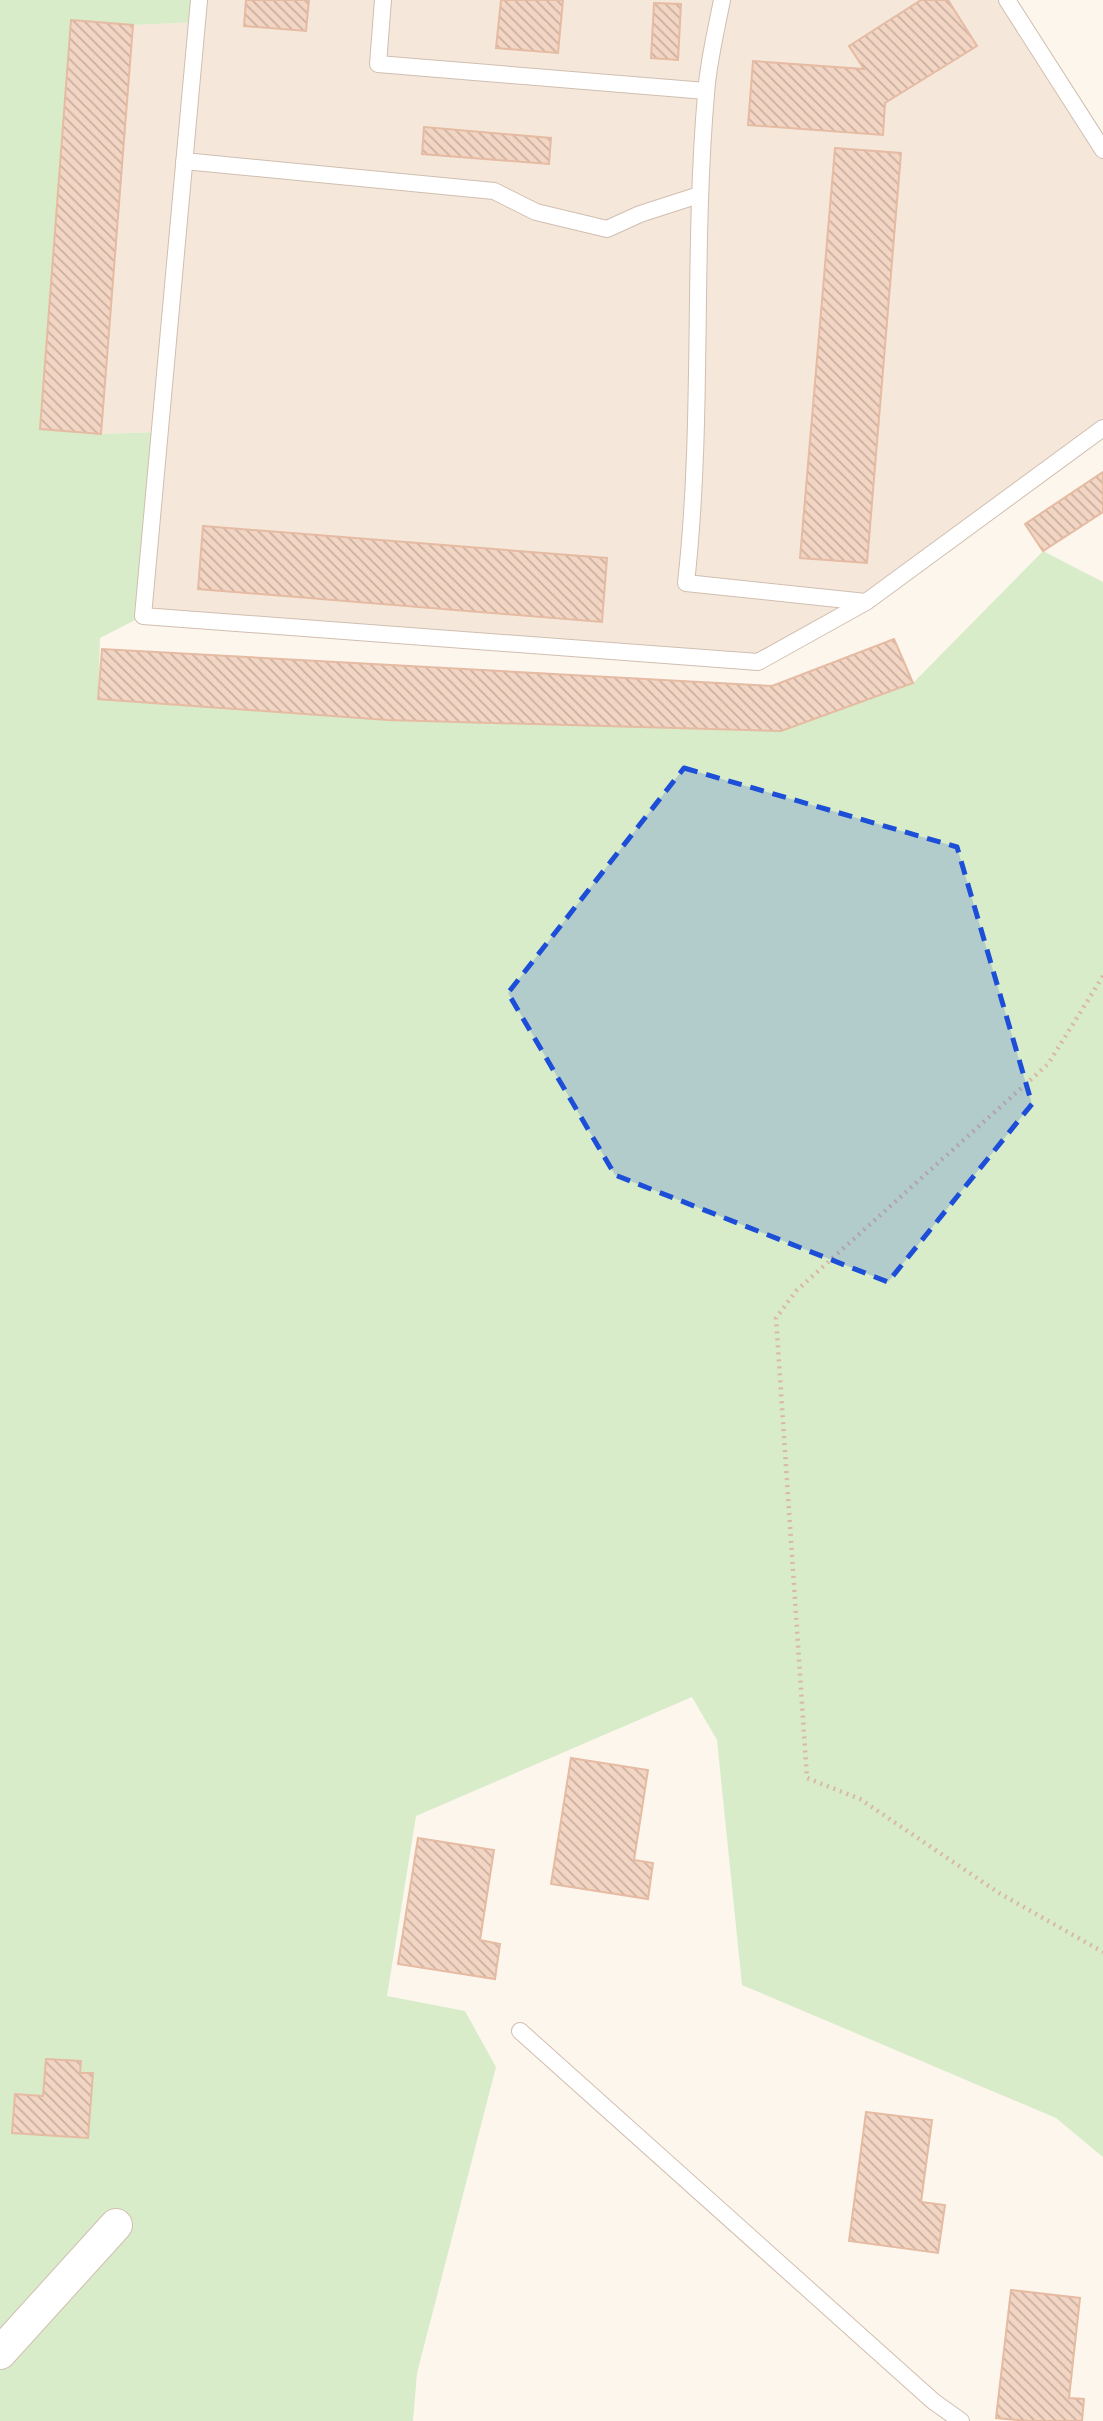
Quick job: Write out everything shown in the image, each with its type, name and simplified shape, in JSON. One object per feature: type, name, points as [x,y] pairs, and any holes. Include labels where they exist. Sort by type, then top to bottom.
[{"type":"street","points":[[0,2353],[116,2225]]},
{"type":"lane","points":[[199,0],[143,616],[758,662],[866,603],[1103,428]]},
{"type":"lane","points":[[383,0],[377,64],[706,91]]},
{"type":"lane","points":[[722,0],[706,91],[699,195],[693,521],[686,583],[866,603]]},
{"type":"lane","points":[[1007,0],[1103,150]]},
{"type":"lane","points":[[184,161],[494,191],[536,212],[607,229],[640,214],[699,195]]},
{"type":"lane","points":[[520,2031],[933,2402],[961,2421]]},
{"type":"path","points":[[1103,976],[1048,1064],[796,1291],[776,1318],[807,1778],[860,1799],[999,1893],[1103,1952]]},
{"type":"highlighted area","points":[[684,768],[957,847],[1032,1104],[888,1282],[615,1175],[508,993]]},
{"type":"shaded area","points":[[199,0],[1007,0],[1103,150],[1103,428],[866,602],[758,662],[143,616],[159,432],[101,434],[40,429],[71,20],[133,25],[197,22]]},
{"type":"green space","points":[[0,0],[199,0],[197,22],[133,25],[71,21],[40,428],[101,434],[159,432],[143,616],[100,638],[98,698],[781,731],[913,683],[1043,551],[1103,582],[1103,2157],[1056,2118],[742,1985],[717,1740],[692,1697],[416,1816],[387,1996],[465,2011],[496,2067],[417,2373],[413,2421],[0,2421]]},
{"type":"building","points":[[246,0],[309,0],[306,31],[244,26]]},
{"type":"building","points":[[501,0],[563,0],[558,53],[496,48]]},
{"type":"building","points":[[921,0],[948,0],[977,46],[885,103],[883,135],[748,125],[753,61],[864,69],[849,46]]},
{"type":"building","points":[[654,3],[681,4],[678,60],[651,58]]},
{"type":"building","points":[[71,20],[133,25],[101,434],[40,429]]},
{"type":"building","points":[[424,127],[551,138],[549,164],[422,154]]},
{"type":"building","points":[[835,148],[901,153],[867,563],[800,558]]},
{"type":"building","points":[[1103,472],[1103,512],[1043,551],[1025,524]]},
{"type":"building","points":[[203,526],[607,558],[602,622],[198,589]]},
{"type":"building","points":[[894,639],[913,683],[781,731],[388,720],[98,699],[102,649],[772,686]]},
{"type":"building","points":[[571,1758],[648,1770],[634,1860],[653,1863],[648,1899],[551,1884]]},
{"type":"building","points":[[418,1838],[494,1850],[480,1940],[500,1944],[495,1979],[398,1964]]},
{"type":"building","points":[[46,2059],[81,2061],[80,2073],[93,2073],[88,2138],[12,2133],[15,2094],[43,2096]]},
{"type":"building","points":[[866,2112],[932,2120],[921,2202],[945,2205],[938,2253],[849,2241]]},
{"type":"building","points":[[1011,2290],[1080,2298],[1069,2398],[1084,2399],[1082,2421],[996,2418]]}]
